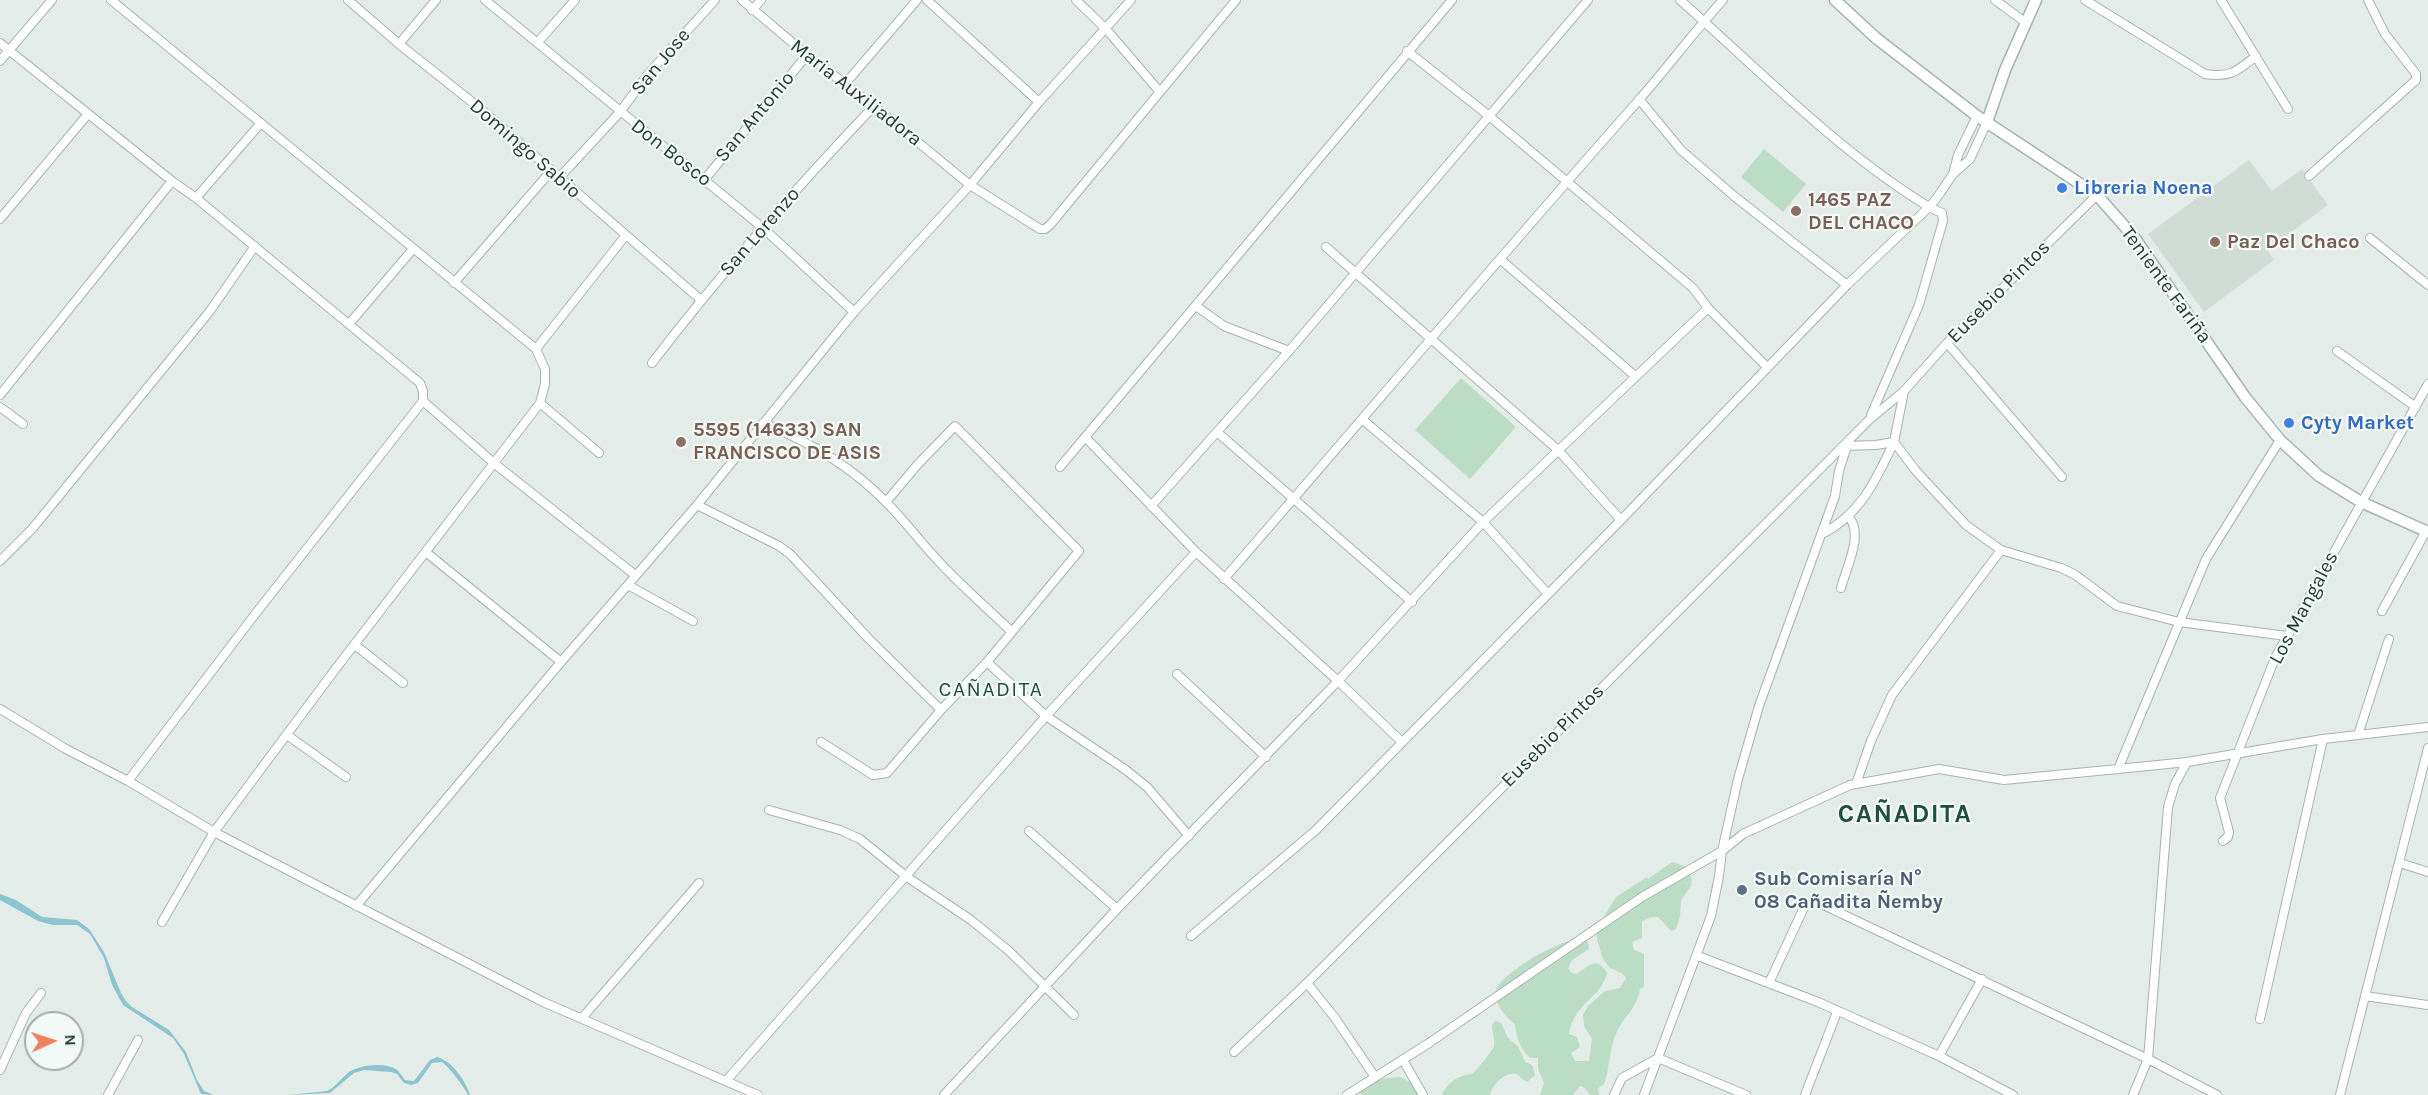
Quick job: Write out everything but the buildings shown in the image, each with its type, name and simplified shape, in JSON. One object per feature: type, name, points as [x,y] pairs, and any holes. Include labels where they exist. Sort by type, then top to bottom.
[{"type":"street","points":[[0,62],[52,0]]},
{"type":"street","points":[[111,0],[536,349],[544,369],[540,403],[214,832],[162,922]]},
{"type":"street","name":"Domingo Sabio","points":[[348,0],[482,110],[700,300]]},
{"type":"street","points":[[399,44],[435,0]]},
{"type":"street","name":"Don Bosco","points":[[485,0],[763,228],[854,312]]},
{"type":"street","points":[[538,42],[575,0]]},
{"type":"street","name":"San Jose","points":[[559,178],[620,112],[649,73],[715,0]]},
{"type":"street","name":"Maria Auxiliadora","points":[[742,0],[807,56],[874,106],[970,185],[1040,229],[1046,229],[1160,92]]},
{"type":"street","points":[[752,9],[761,0]]},
{"type":"street","points":[[845,84],[917,0]]},
{"type":"street","points":[[927,0],[1039,102]]},
{"type":"street","points":[[1076,0],[1106,29],[1160,92],[1236,0]]},
{"type":"street","points":[[356,906],[561,662],[697,505],[854,312],[970,185],[1039,102],[1131,0]]},
{"type":"street","points":[[1060,467],[1452,0]]},
{"type":"street","points":[[1151,506],[1288,351],[1588,0]]},
{"type":"street","points":[[1680,0],[1840,143],[1901,190],[1942,213],[1943,221],[1919,305],[1870,419]]},
{"type":"street","points":[[1224,579],[1723,0]]},
{"type":"street","name":"Teniente Fariña","points":[[1835,0],[1876,38],[1977,116],[2097,195],[2134,237],[2245,397],[2280,440],[2319,476],[2361,502],[2427,531]]},
{"type":"street","points":[[1995,0],[2025,22]]},
{"type":"street","points":[[2025,22],[2028,0]]},
{"type":"street","points":[[1191,936],[1316,830],[1621,520],[1846,285],[1929,207],[1953,174],[1970,159],[1988,122],[2025,22],[2036,0]]},
{"type":"street","points":[[2085,0],[2205,74],[2220,77],[2233,74],[2256,56]]},
{"type":"street","points":[[2221,0],[2288,109]]},
{"type":"street","points":[[2309,176],[2416,80],[2416,74],[2385,34],[2368,0]]},
{"type":"street","points":[[0,43],[255,246],[420,383],[423,391],[423,401],[256,613],[128,781]]},
{"type":"street","points":[[1407,51],[1488,115],[1693,288],[1708,308],[1767,367]]},
{"type":"street","name":"San Antonio","points":[[705,179],[807,56]]},
{"type":"street","points":[[1639,99],[1681,150],[1734,196],[1846,285]]},
{"type":"street","name":"San Lorenzo","points":[[652,363],[700,300],[813,170],[874,106]]},
{"type":"street","points":[[0,219],[88,114]]},
{"type":"street","points":[[1953,174],[1958,155],[1977,116]]},
{"type":"street","points":[[196,198],[260,124]]},
{"type":"street","points":[[454,283],[551,171]]},
{"type":"street","points":[[0,394],[172,181]]},
{"type":"street","name":"Eusebio Pintos","points":[[1234,1052],[1307,983],[1870,419],[1904,391],[1947,344],[2097,195]]},
{"type":"street","points":[[536,349],[626,235]]},
{"type":"street","points":[[2370,238],[2428,285]]},
{"type":"street","points":[[0,561],[32,529],[210,311],[255,246]]},
{"type":"street","points":[[1326,247],[1558,450],[1621,520]]},
{"type":"street","points":[[349,324],[413,249]]},
{"type":"street","points":[[1500,260],[1635,376]]},
{"type":"street","points":[[1196,306],[1224,326],[1288,351]]},
{"type":"street","points":[[944,1095],[1117,909],[1338,681],[1483,522],[1708,308]]},
{"type":"street","points":[[1947,344],[2062,477]]},
{"type":"street","points":[[2337,351],[2416,407]]},
{"type":"street","name":"Los Mangales","points":[[2223,841],[2228,837],[2229,832],[2220,798],[2236,754],[2287,636],[2428,384]]},
{"type":"street","points":[[1822,534],[1849,517],[1862,501],[1894,442],[1904,391]]},
{"type":"street","points":[[423,401],[495,464],[635,575]]},
{"type":"street","points":[[540,403],[599,453]]},
{"type":"street","points":[[0,407],[23,424]]},
{"type":"street","points":[[1363,420],[1483,522],[1547,593]]},
{"type":"street","points":[[763,423],[818,450],[860,479],[886,502],[945,568],[1011,631]]},
{"type":"street","points":[[821,742],[873,776],[887,773],[941,710],[987,662],[1079,551],[955,426],[918,464],[886,502]]},
{"type":"street","points":[[1217,432],[1412,602]]},
{"type":"street","points":[[1086,438],[1224,579],[1402,742]]},
{"type":"street","points":[[2118,769],[2206,559],[2280,440]]},
{"type":"street","points":[[1644,1095],[1698,956],[1711,916],[1738,779],[1759,706],[1835,496],[1844,446],[1876,446],[1894,442]]},
{"type":"street","points":[[1894,442],[1966,525],[2001,550],[2061,567],[2117,606],[2179,622],[2287,636]]},
{"type":"street","points":[[697,505],[779,546],[790,554],[869,639],[941,710]]},
{"type":"street","points":[[1841,588],[1854,539],[1853,522],[1849,517]]},
{"type":"street","points":[[2382,611],[2427,531]]},
{"type":"street","points":[[1856,784],[1871,741],[1892,694],[2001,550]]},
{"type":"street","points":[[726,1081],[1046,716],[1196,552]]},
{"type":"street","points":[[427,553],[561,662]]},
{"type":"street","points":[[628,585],[693,621]]},
{"type":"street","points":[[2358,735],[2389,639]]},
{"type":"street","points":[[355,645],[403,683]]},
{"type":"street","points":[[987,662],[1046,716],[1126,770],[1147,787],[1189,836]]},
{"type":"street","points":[[1177,674],[1266,757]]},
{"type":"street","points":[[0,709],[214,832],[543,1002],[758,1095]]},
{"type":"street","points":[[1347,1095],[1403,1060],[1642,897],[1722,851],[1743,834],[1856,784],[1939,768],[2004,780],[2118,769],[2187,762],[2323,739],[2428,727]]},
{"type":"street","points":[[287,735],[346,777]]},
{"type":"street","points":[[2260,1019],[2323,739]]},
{"type":"street","points":[[2340,1095],[2428,748]]},
{"type":"street","points":[[2133,1095],[2148,1059],[2171,795],[2187,762]]},
{"type":"street","points":[[769,810],[851,834],[907,877],[971,920],[1009,951],[1074,1015]]},
{"type":"street","points":[[1029,831],[1117,909]]},
{"type":"street","points":[[2400,863],[2428,872]]},
{"type":"street","points":[[582,1018],[699,883]]},
{"type":"street","points":[[1769,983],[1806,903],[1817,902],[2148,1059],[2217,1095]]},
{"type":"street","points":[[1698,956],[1769,983],[1940,1056],[2013,1095]]},
{"type":"street","points":[[1940,1056],[1982,979]]},
{"type":"street","points":[[1307,983],[1335,1018],[1375,1077]]},
{"type":"street","points":[[0,1070],[26,1013],[41,993]]},
{"type":"street","points":[[2365,996],[2428,1005]]},
{"type":"street","points":[[1805,1095],[1837,1012]]},
{"type":"street","points":[[108,1095],[138,1040]]},
{"type":"street","points":[[1614,1095],[1622,1078],[1658,1058]]},
{"type":"street","points":[[1658,1058],[1746,1095]]},
{"type":"street","points":[[1403,1060],[1423,1095]]},
{"type":"shaded area","name":"Paz Del Chaco","points":[[2249,160],[2272,191],[2302,169],[2328,205],[2267,250],[2274,260],[2204,312],[2148,234]]},
{"type":"green space","points":[[1764,149],[1806,184],[1783,212],[1741,177]]},
{"type":"green space","points":[[1461,378],[1516,427],[1470,479],[1415,430]]},
{"type":"green space","points":[[1672,862],[1687,867],[1692,880],[1691,886],[1681,900],[1676,929],[1671,931],[1658,917],[1652,917],[1642,921],[1642,938],[1632,942],[1634,950],[1644,954],[1644,987],[1640,989],[1636,1003],[1616,1034],[1604,1084],[1598,1088],[1599,1095],[1590,1095],[1585,1088],[1580,1086],[1573,1095],[1540,1095],[1544,1083],[1538,1069],[1538,1058],[1530,1058],[1521,1046],[1515,1024],[1498,1003],[1497,988],[1512,972],[1551,948],[1585,939],[1589,949],[1572,960],[1568,969],[1577,974],[1589,965],[1597,963],[1607,973],[1599,989],[1576,1015],[1569,1034],[1577,1037],[1580,1047],[1571,1053],[1575,1061],[1589,1061],[1592,1039],[1584,1026],[1583,1015],[1588,1006],[1605,991],[1620,988],[1626,978],[1622,973],[1610,968],[1603,959],[1597,939],[1597,928],[1616,897]]},
{"type":"green space","points":[[1495,1021],[1501,1023],[1508,1038],[1518,1046],[1525,1062],[1532,1065],[1535,1075],[1527,1082],[1517,1075],[1507,1075],[1496,1084],[1490,1095],[1442,1095],[1454,1080],[1472,1074],[1491,1052],[1494,1046],[1492,1025]]},
{"type":"green space","points":[[1400,1077],[1412,1083],[1425,1095],[1361,1095],[1360,1093],[1378,1080]]},
{"type":"water","points":[[0,894],[16,900],[42,917],[77,920],[89,929],[104,952],[126,1001],[169,1030],[186,1052],[204,1091],[214,1095],[201,1094],[184,1054],[173,1038],[123,1005],[112,985],[104,958],[90,934],[77,925],[53,925],[38,921],[0,900]]},
{"type":"water","points":[[437,1057],[448,1062],[457,1072],[470,1095],[442,1062],[432,1063],[418,1083],[411,1085],[404,1083],[397,1074],[391,1072],[364,1070],[354,1073],[330,1093],[289,1095],[327,1091],[349,1072],[372,1065],[391,1067],[396,1069],[405,1080],[414,1081],[430,1060]]},
{"type":"place","name":"Libreria Noena","points":[[2062,188]]},
{"type":"place","name":"1465 PAZ DEL CHACO","points":[[1796,211]]},
{"type":"place","name":"Paz Del Chaco","points":[[2215,242]]},
{"type":"place","name":"Cyty Market","points":[[2289,423]]},
{"type":"place","name":"5595 (14633) SAN FRANCISCO DE ASIS","points":[[681,442]]},
{"type":"place","name":"Sub Comisaría N° 08 Cañadita Ñemby","points":[[1742,890]]},
{"type":"district","name":"CAÑADITA","points":[[991,690]]},
{"type":"district","name":"CAÑADITA","points":[[1905,815]]}]
